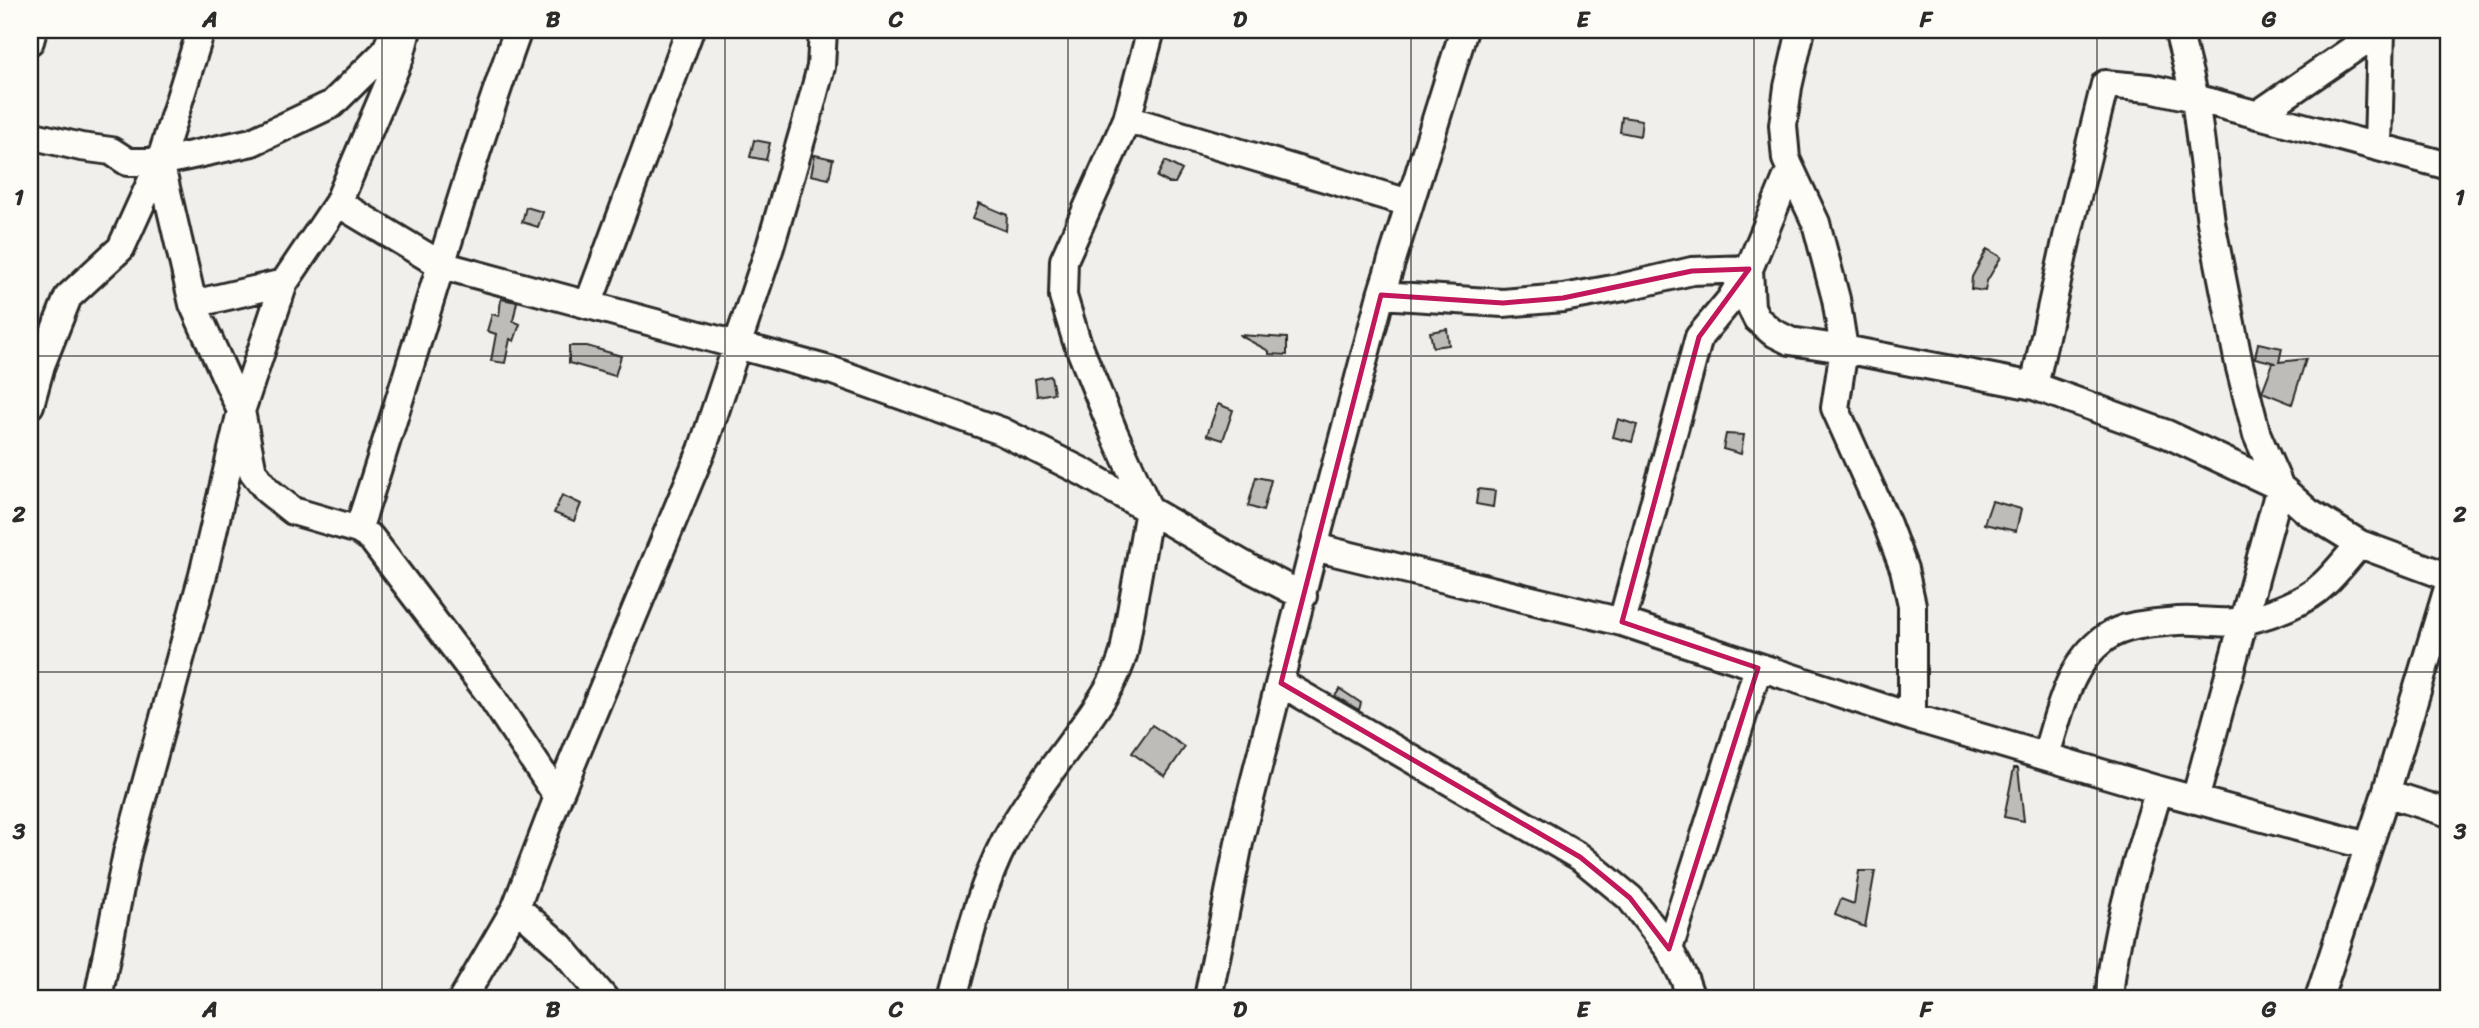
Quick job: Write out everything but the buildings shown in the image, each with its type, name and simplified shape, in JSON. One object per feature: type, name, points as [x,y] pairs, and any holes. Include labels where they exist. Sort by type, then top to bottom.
[{"type":"street","points":[[30,41],[33,30]]},
{"type":"street","points":[[30,405],[41,365],[68,297],[121,248],[160,162],[201,30]]},
{"type":"street","points":[[30,135],[111,151],[128,162],[160,162],[252,142],[332,104],[385,52],[395,30]]},
{"type":"street","points":[[98,998],[127,853],[203,575],[241,411],[284,283],[338,203],[400,57],[407,30]]},
{"type":"street","points":[[358,530],[518,30]]},
{"type":"street","points":[[588,305],[690,30]]},
{"type":"street","points":[[463,998],[516,907],[558,797],[702,450],[738,346],[808,116],[821,66],[823,30]]},
{"type":"street","points":[[953,998],[985,887],[1005,841],[1118,673],[1149,510],[1076,339],[1063,296],[1064,260],[1127,119],[1151,30]]},
{"type":"street","points":[[1208,998],[1240,838],[1314,547],[1381,295],[1464,30]]},
{"type":"street","points":[[1801,30],[1788,87],[1783,125],[1786,159],[1816,223],[1836,299],[1844,349],[1835,408],[1887,524],[1904,569],[1912,605],[1912,717]]},
{"type":"street","points":[[2178,30],[2195,98],[2211,222],[2239,364],[2257,435],[2280,487],[2195,800]]},
{"type":"street","points":[[2257,114],[2381,30]]},
{"type":"street","points":[[2378,147],[2381,30]]},
{"type":"street","points":[[2034,386],[2105,84],[2150,88],[2195,98],[2449,166]]},
{"type":"street","points":[[1127,119],[1409,202]]},
{"type":"street","points":[[160,162],[193,304],[241,411],[253,472],[268,491],[293,510],[358,530],[371,538],[491,696],[558,797]]},
{"type":"street","points":[[1622,622],[1699,337],[1730,300],[1749,269],[1790,170]]},
{"type":"street","points":[[338,203],[441,265],[834,371],[1001,431],[1083,471],[1251,569],[1303,596]]},
{"type":"street","points":[[1381,295],[1503,303],[1563,298],[1692,271],[1749,269]]},
{"type":"street","points":[[1749,269],[1751,307],[1757,319],[1772,332],[1790,341],[2034,386],[2167,434],[2280,487],[2308,512],[2360,544],[2449,577]]},
{"type":"street","points":[[193,304],[284,283]]},
{"type":"street","points":[[2046,755],[2068,685],[2088,654],[2107,636],[2133,626],[2180,621],[2245,621],[2298,601],[2323,586],[2360,544]]},
{"type":"street","points":[[1314,547],[1622,622],[1912,717],[2159,790],[2368,846]]},
{"type":"street","points":[[2319,998],[2386,793],[2449,585]]},
{"type":"street","points":[[1669,949],[1758,668]]},
{"type":"street","points":[[1281,682],[1580,857],[1630,898],[1669,949],[1691,998]]},
{"type":"street","points":[[2109,998],[2116,942],[2159,790]]},
{"type":"street","points":[[2386,793],[2449,813]]},
{"type":"street","points":[[516,907],[560,946],[604,998]]},
{"type":"highlighted area","points":[[1749,269],[1699,337],[1622,622],[1758,668],[1669,949],[1630,898],[1580,857],[1281,683],[1381,295],[1503,303],[1563,298],[1692,271]]}]
